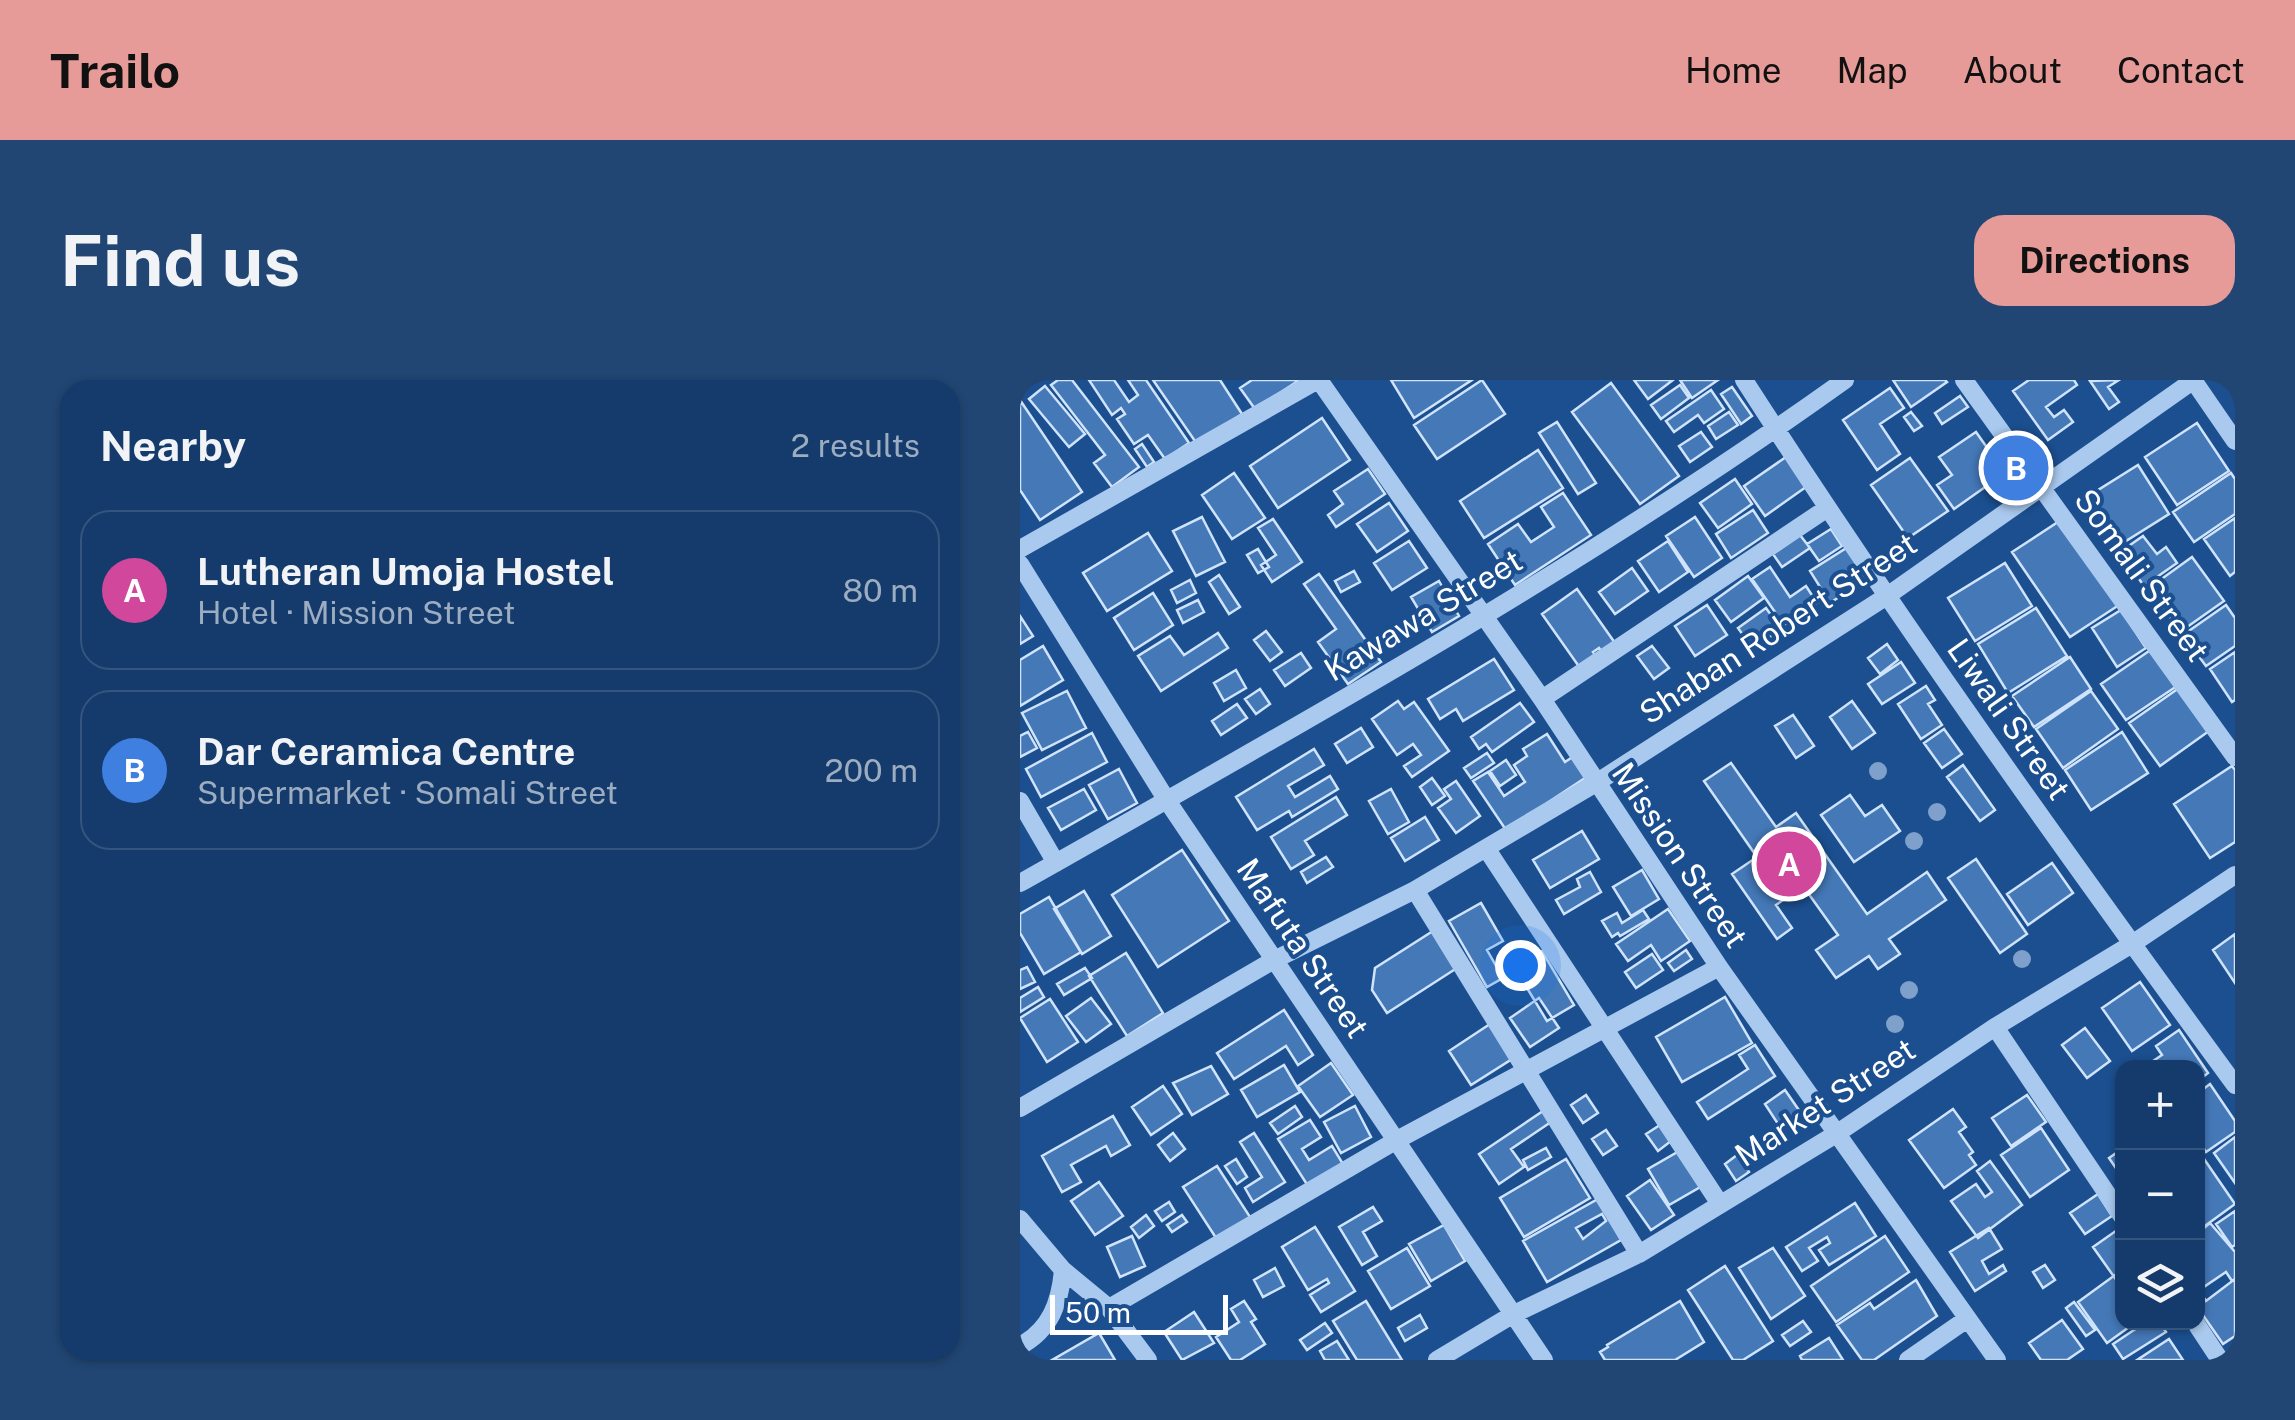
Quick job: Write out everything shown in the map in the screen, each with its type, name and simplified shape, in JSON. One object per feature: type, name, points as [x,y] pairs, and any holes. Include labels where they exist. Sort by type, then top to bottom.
[{"type":"street","points":[[1020,548],[1318,380]]},
{"type":"street","name":"Mission Street","points":[[1318,380],[1542,699],[1719,967],[1997,1360]]},
{"type":"street","name":"Liwali Street","points":[[1744,380],[1826,509],[2235,1086]]},
{"type":"street","name":"Kawawa Street","points":[[1020,883],[1482,617],[1776,430],[1846,380]]},
{"type":"street","name":"Somali Street","points":[[1964,380],[2235,758]]},
{"type":"street","points":[[2193,380],[2235,440]]},
{"type":"street","name":"Shaban Robert Street","points":[[1020,1108],[1274,960],[1415,890],[1596,784],[1887,596],[2193,380]]},
{"type":"street","points":[[1542,699],[1826,509]]},
{"type":"street","name":"Mafuta Street","points":[[1020,564],[1166,799],[1544,1360]]},
{"type":"street","points":[[1020,801],[1056,863]]},
{"type":"street","points":[[1486,848],[1720,1204]]},
{"type":"street","name":"Market Street","points":[[1438,1360],[1512,1315],[1639,1254],[1836,1134],[1995,1027],[2132,944],[2235,875]]},
{"type":"street","points":[[1415,890],[1639,1254]]},
{"type":"street","points":[[1109,1308],[1397,1140],[1719,967]]},
{"type":"street","points":[[1995,1027],[2115,1206]]},
{"type":"street","points":[[1022,1225],[1063,1270],[1109,1308],[1148,1360]]},
{"type":"street","points":[[1020,1346],[1049,1322],[1061,1295],[1063,1270]]},
{"type":"street","points":[[1908,1360],[1967,1320]]},
{"type":"street","points":[[2200,1330],[2220,1360]]},
{"type":"building","points":[[1058,380],[1072,380],[1139,467],[1112,487],[1094,463],[1105,455],[1051,385]]},
{"type":"building","points":[[1089,380],[1114,380],[1129,402],[1138,395],[1128,380],[1146,380],[1189,443],[1165,459],[1148,435],[1134,444],[1117,419],[1125,414],[1121,408],[1112,415]]},
{"type":"building","points":[[1153,380],[1220,380],[1242,414],[1197,444]]},
{"type":"building","points":[[1252,380],[1298,381],[1255,409],[1240,388]]},
{"type":"building","points":[[1391,380],[1472,380],[1414,418]]},
{"type":"building","points":[[1482,380],[1505,414],[1437,459],[1414,425]]},
{"type":"building","points":[[1634,380],[1673,380],[1648,399]]},
{"type":"building","points":[[1680,380],[1718,380],[1692,398]]},
{"type":"building","points":[[1893,380],[1945,380],[1947,382],[1911,407]]},
{"type":"building","points":[[2029,380],[2074,380],[2077,385],[2046,407],[2054,417],[2064,410],[2073,422],[2048,440],[2013,391]]},
{"type":"building","points":[[2119,380],[2108,387],[2119,402],[2109,409],[2090,381]]},
{"type":"building","points":[[1611,383],[1679,476],[1640,504],[1572,412]]},
{"type":"building","points":[[1680,385],[1689,398],[1661,419],[1651,405]]},
{"type":"building","points":[[1045,386],[1085,434],[1069,447],[1029,399]]},
{"type":"building","points":[[1732,387],[1752,416],[1741,424],[1721,394]]},
{"type":"building","points":[[1890,388],[1904,408],[1880,424],[1900,454],[1877,470],[1843,420]]},
{"type":"building","points":[[1711,390],[1724,409],[1704,423],[1698,415],[1674,432],[1666,421]]},
{"type":"building","points":[[1960,396],[1968,407],[1942,424],[1935,413]]},
{"type":"building","points":[[1020,400],[1082,492],[1040,520],[1020,490]]},
{"type":"building","points":[[1729,412],[1738,425],[1716,439],[1708,426]]},
{"type":"building","points":[[1911,412],[1922,426],[1914,431],[1904,417]]},
{"type":"building","points":[[1322,418],[1350,460],[1278,508],[1250,466]]},
{"type":"building","points":[[1557,422],[1596,483],[1578,494],[1539,433]]},
{"type":"building","points":[[2197,423],[2229,471],[2177,505],[2145,457]]},
{"type":"building","points":[[1701,432],[1712,447],[1690,462],[1679,446]]},
{"type":"building","points":[[1976,432],[2005,473],[1954,509],[1937,485],[1952,475],[1939,457]]},
{"type":"building","points":[[1142,444],[1154,462],[1147,467],[1135,449]]},
{"type":"building","points":[[1538,450],[1563,488],[1484,538],[1460,501]]},
{"type":"building","points":[[1786,457],[1806,487],[1765,516],[1744,486]]},
{"type":"building","points":[[1910,458],[1948,511],[1908,538],[1871,485]]},
{"type":"building","points":[[2138,465],[2169,514],[2118,546],[2087,497]]},
{"type":"building","points":[[1368,469],[1385,494],[1336,527],[1328,515],[1343,504],[1334,491]]},
{"type":"building","points":[[1234,473],[1265,518],[1232,539],[1202,495]]},
{"type":"building","points":[[2231,473],[2235,479],[2235,514],[2194,542],[2173,512]]},
{"type":"building","points":[[1735,479],[1752,504],[1718,528],[1700,503]]},
{"type":"building","points":[[1563,493],[1591,535],[1515,585],[1488,544],[1518,524],[1531,542],[1554,527],[1541,507]]},
{"type":"building","points":[[1389,503],[1408,531],[1377,552],[1357,524]]},
{"type":"building","points":[[1753,510],[1768,533],[1731,558],[1716,534]]},
{"type":"building","points":[[1202,517],[1225,562],[1196,576],[1173,531]]},
{"type":"building","points":[[1695,517],[1722,558],[1694,577],[1666,536]]},
{"type":"building","points":[[2235,518],[2235,572],[2230,576],[2204,539]]},
{"type":"building","points":[[1273,519],[1302,562],[1272,582],[1261,565],[1276,555],[1258,528]]},
{"type":"building","points":[[2061,520],[2119,605],[2070,637],[2012,552]]},
{"type":"building","points":[[1831,529],[1842,546],[1819,561],[1807,544]]},
{"type":"building","points":[[1148,533],[1172,571],[1107,611],[1083,573]]},
{"type":"building","points":[[1800,535],[1810,548],[1782,567],[1773,554]]},
{"type":"building","points":[[2143,536],[2157,554],[2166,547],[2177,563],[2144,586],[2120,552]]},
{"type":"building","points":[[1409,541],[1427,568],[1392,590],[1374,563]]},
{"type":"building","points":[[1668,541],[1688,572],[1659,592],[1638,561]]},
{"type":"building","points":[[1848,547],[1868,578],[1830,603],[1810,571]]},
{"type":"building","points":[[1258,549],[1269,567],[1258,573],[1247,555]]},
{"type":"building","points":[[2192,557],[2224,601],[2180,632],[2149,588]]},
{"type":"building","points":[[2005,563],[2032,606],[1975,641],[1948,598]]},
{"type":"building","points":[[1770,567],[1790,597],[1806,586],[1817,603],[1784,625],[1752,579]]},
{"type":"building","points":[[1632,568],[1648,591],[1615,614],[1599,592]]},
{"type":"building","points":[[1354,571],[1360,582],[1341,592],[1335,581]]},
{"type":"building","points":[[1319,574],[1381,662],[1348,684],[1318,642],[1336,629],[1304,584]]},
{"type":"building","points":[[1219,575],[1240,607],[1229,614],[1209,582]]},
{"type":"building","points":[[1748,576],[1764,598],[1731,622],[1715,600]]},
{"type":"building","points":[[1190,580],[1196,593],[1177,603],[1171,590]]},
{"type":"building","points":[[1439,581],[1459,616],[1432,632],[1411,597]]},
{"type":"building","points":[[1577,589],[1615,643],[1602,652],[1599,648],[1593,652],[1596,656],[1580,668],[1542,614]]},
{"type":"building","points":[[1153,593],[1173,625],[1134,650],[1114,618]]},
{"type":"building","points":[[1198,600],[1204,612],[1183,623],[1177,610]]},
{"type":"building","points":[[1707,605],[1727,635],[1695,656],[1675,626]]},
{"type":"building","points":[[2226,605],[2235,618],[2235,646],[2206,666],[2183,635]]},
{"type":"building","points":[[1766,608],[1781,629],[1753,649],[1738,628]]},
{"type":"building","points":[[2036,608],[2067,656],[2008,693],[1978,644]]},
{"type":"building","points":[[2121,610],[2146,648],[2117,667],[2092,628]]},
{"type":"building","points":[[1020,616],[1033,636],[1020,644]]},
{"type":"building","points":[[1266,631],[1282,652],[1270,661],[1254,640]]},
{"type":"building","points":[[1218,633],[1228,648],[1161,691],[1138,656],[1170,636],[1184,655]]},
{"type":"building","points":[[1887,644],[1898,660],[1880,674],[1868,658]]},
{"type":"building","points":[[1043,646],[1063,680],[1020,706],[1020,660]]},
{"type":"building","points":[[1652,646],[1669,668],[1654,679],[1637,656]]},
{"type":"building","points":[[2152,649],[2177,686],[2126,720],[2101,684]]},
{"type":"building","points":[[2235,652],[2235,700],[2232,702],[2210,669]]},
{"type":"building","points":[[1301,653],[1311,668],[1285,686],[1274,670]]},
{"type":"building","points":[[2070,657],[2091,689],[2034,727],[2012,696]]},
{"type":"building","points":[[1494,659],[1514,690],[1463,721],[1456,709],[1440,719],[1428,699]]},
{"type":"building","points":[[1901,662],[1915,683],[1882,704],[1868,684]]},
{"type":"building","points":[[1236,670],[1246,688],[1224,701],[1214,683]]},
{"type":"building","points":[[1926,686],[1935,700],[1928,704],[1942,725],[1921,739],[1898,704]]},
{"type":"building","points":[[2179,688],[2209,731],[2160,766],[2129,723]]},
{"type":"building","points":[[1260,689],[1270,704],[1256,714],[1245,699]]},
{"type":"building","points":[[1067,691],[1086,728],[1042,750],[1022,713]]},
{"type":"building","points":[[2091,691],[2118,729],[2063,768],[2036,729]]},
{"type":"building","points":[[1398,701],[1404,709],[1414,702],[1449,751],[1412,777],[1404,766],[1421,755],[1413,744],[1397,755],[1372,719]]},
{"type":"building","points":[[1852,701],[1875,733],[1852,749],[1830,717]]},
{"type":"building","points":[[1520,703],[1534,722],[1492,752],[1486,744],[1479,749],[1471,737]]},
{"type":"building","points":[[1237,704],[1247,718],[1221,735],[1212,721]]},
{"type":"building","points":[[1793,715],[1814,746],[1796,758],[1775,726]]},
{"type":"building","points":[[1361,728],[1373,747],[1347,763],[1335,744]]},
{"type":"building","points":[[1944,729],[1962,754],[1942,768],[1924,743]]},
{"type":"building","points":[[1028,732],[1037,748],[1020,757],[1020,736]]},
{"type":"building","points":[[2122,732],[2148,773],[2091,810],[2065,770]]},
{"type":"building","points":[[1092,733],[1107,762],[1041,797],[1026,769]]},
{"type":"building","points":[[1547,734],[1565,762],[1574,756],[1588,776],[1506,830],[1473,781],[1488,772],[1504,796],[1525,782],[1514,765],[1527,756],[1523,749]]},
{"type":"building","points":[[1314,749],[1324,765],[1288,786],[1295,797],[1330,776],[1338,789],[1292,817],[1289,811],[1257,830],[1236,797]]},
{"type":"building","points":[[1487,753],[1494,763],[1471,778],[1464,768]]},
{"type":"building","points":[[1506,760],[1516,775],[1500,786],[1490,771]]},
{"type":"building","points":[[1731,763],[1776,827],[1796,813],[1867,914],[1927,872],[1946,900],[1889,939],[1900,954],[1878,969],[1869,956],[1836,978],[1816,950],[1838,935],[1803,886],[1776,905],[1792,928],[1777,939],[1732,874],[1757,857],[1704,781]]},
{"type":"building","points":[[1963,765],[1995,810],[1980,821],[1947,777]]},
{"type":"building","points":[[2232,766],[2235,842],[2210,858],[2174,804]]},
{"type":"building","points":[[1119,769],[1137,803],[1108,819],[1089,785]]},
{"type":"building","points":[[1432,778],[1445,796],[1432,805],[1420,787]]},
{"type":"building","points":[[1456,781],[1480,816],[1456,833],[1438,808],[1451,799],[1444,789]]},
{"type":"building","points":[[1084,789],[1096,810],[1061,830],[1048,808]]},
{"type":"building","points":[[1391,789],[1409,822],[1388,834],[1369,801]]},
{"type":"building","points":[[1850,795],[1865,816],[1882,805],[1900,831],[1854,862],[1821,815]]},
{"type":"building","points":[[1336,797],[1347,815],[1305,841],[1314,855],[1291,869],[1271,837]]},
{"type":"building","points":[[1425,817],[1439,840],[1405,861],[1391,838]]},
{"type":"building","points":[[1582,831],[1599,859],[1550,888],[1533,860]]},
{"type":"building","points":[[1182,850],[1229,921],[1158,967],[1112,895]]},
{"type":"building","points":[[1326,857],[1333,867],[1307,883],[1301,872]]},
{"type":"building","points":[[1976,859],[2027,934],[2000,953],[1948,878]]},
{"type":"building","points":[[2052,863],[2073,893],[2028,925],[2007,894]]},
{"type":"building","points":[[1642,870],[1659,899],[1631,916],[1613,887]]},
{"type":"building","points":[[1590,872],[1601,892],[1564,914],[1556,900],[1580,887],[1577,879]]},
{"type":"building","points":[[1084,891],[1111,936],[1082,954],[1054,909]]},
{"type":"building","points":[[1049,897],[1081,952],[1044,974],[1020,933],[1020,914]]},
{"type":"building","points":[[1481,903],[1503,941],[1487,950],[1503,978],[1487,987],[1449,921]]},
{"type":"building","points":[[1668,909],[1690,941],[1661,961],[1651,945],[1628,961],[1616,944]]},
{"type":"building","points":[[1643,910],[1649,919],[1620,936],[1618,933],[1612,937],[1602,921],[1617,913],[1622,923]]},
{"type":"building","points":[[1433,931],[1457,968],[1387,1013],[1372,990],[1375,968]]},
{"type":"building","points":[[2235,934],[2235,983],[2213,950]]},
{"type":"building","points":[[1515,948],[1524,960],[1506,971],[1498,959]]},
{"type":"building","points":[[1686,950],[1692,959],[1674,971],[1668,963]]},
{"type":"building","points":[[1542,951],[1574,1005],[1547,1021],[1524,983],[1542,973],[1533,956]]},
{"type":"building","points":[[1126,953],[1163,1013],[1127,1036],[1089,976]]},
{"type":"building","points":[[1652,954],[1663,970],[1636,988],[1625,972]]},
{"type":"building","points":[[1528,964],[1532,971],[1517,981],[1512,973]]},
{"type":"building","points":[[1027,967],[1035,982],[1020,989],[1020,970]]},
{"type":"building","points":[[1085,968],[1092,978],[1064,995],[1057,984]]},
{"type":"building","points":[[2140,982],[2170,1025],[2132,1051],[2102,1008]]},
{"type":"building","points":[[1038,987],[1044,997],[1020,1012],[1020,998]]},
{"type":"building","points":[[1725,997],[1752,1043],[1682,1082],[1656,1037]]},
{"type":"building","points":[[1091,998],[1111,1024],[1086,1042],[1066,1016]]},
{"type":"building","points":[[1539,998],[1559,1028],[1530,1047],[1510,1018]]},
{"type":"building","points":[[1050,999],[1078,1042],[1047,1062],[1020,1018]]},
{"type":"building","points":[[1284,1010],[1313,1055],[1298,1065],[1286,1046],[1234,1079],[1217,1053]]},
{"type":"building","points":[[1490,1024],[1512,1059],[1471,1085],[1449,1051]]},
{"type":"building","points":[[2085,1028],[2110,1061],[2087,1078],[2062,1045]]},
{"type":"building","points":[[2179,1030],[2199,1060],[2154,1060],[2162,1055],[2156,1046]]},
{"type":"building","points":[[1755,1045],[1775,1076],[1708,1119],[1697,1102],[1748,1069],[1739,1055]]},
{"type":"building","points":[[1331,1063],[1353,1095],[1320,1117],[1298,1086]]},
{"type":"building","points":[[1284,1065],[1300,1092],[1257,1117],[1241,1090]]},
{"type":"building","points":[[1211,1066],[1228,1094],[1192,1115],[1173,1083]]},
{"type":"building","points":[[2210,1084],[2235,1121],[2235,1132],[2206,1152],[2205,1150],[2205,1088]]},
{"type":"building","points":[[1163,1086],[1182,1114],[1151,1135],[1132,1107]]},
{"type":"building","points":[[1785,1090],[1803,1116],[1782,1130],[1765,1104]]},
{"type":"building","points":[[1586,1095],[1598,1113],[1583,1123],[1571,1105]]},
{"type":"building","points":[[2027,1095],[2046,1122],[2011,1146],[1992,1118]]},
{"type":"building","points":[[1295,1106],[1302,1117],[1278,1134],[1270,1123]]},
{"type":"building","points":[[1355,1106],[1371,1137],[1341,1153],[1324,1122]]},
{"type":"building","points":[[1953,1109],[1966,1127],[1959,1132],[1973,1152],[1969,1155],[1976,1165],[1944,1188],[1909,1140]]},
{"type":"building","points":[[1543,1111],[1551,1122],[1511,1149],[1524,1167],[1499,1184],[1479,1154]]},
{"type":"building","points":[[1113,1116],[1130,1145],[1111,1156],[1106,1146],[1071,1165],[1081,1182],[1062,1192],[1042,1156]]},
{"type":"building","points":[[1310,1120],[1321,1137],[1302,1149],[1309,1160],[1332,1146],[1343,1164],[1308,1186],[1278,1139]]},
{"type":"building","points":[[1660,1125],[1671,1141],[1658,1151],[1646,1134]]},
{"type":"building","points":[[2041,1128],[2069,1170],[2030,1197],[2001,1155]]},
{"type":"building","points":[[1606,1130],[1617,1146],[1603,1155],[1592,1139]]},
{"type":"building","points":[[1173,1133],[1185,1149],[1170,1161],[1158,1145]]},
{"type":"building","points":[[1254,1133],[1285,1182],[1253,1202],[1245,1188],[1262,1177],[1240,1142]]},
{"type":"building","points":[[2235,1137],[2235,1183],[2214,1153]]},
{"type":"building","points":[[1546,1148],[1551,1157],[1528,1170],[1523,1160]]},
{"type":"building","points":[[1681,1150],[1702,1186],[1669,1205],[1648,1169]]},
{"type":"building","points":[[1737,1155],[1749,1172],[1736,1181],[1725,1164]]},
{"type":"building","points":[[1236,1159],[1247,1177],[1237,1184],[1225,1166]]},
{"type":"building","points":[[1566,1159],[1590,1198],[1524,1237],[1500,1198]]},
{"type":"building","points":[[2205,1160],[2235,1204],[2205,1226]]},
{"type":"building","points":[[1990,1161],[2022,1205],[1978,1238],[1951,1201],[1976,1184],[1985,1197],[1992,1192],[1977,1171]]},
{"type":"building","points":[[1217,1166],[1252,1220],[1218,1241],[1183,1187]]},
{"type":"building","points":[[1650,1180],[1674,1215],[1651,1230],[1627,1196]]},
{"type":"building","points":[[1099,1182],[1123,1216],[1095,1235],[1071,1201]]},
{"type":"building","points":[[2098,1194],[2112,1216],[2085,1234],[2070,1213]]},
{"type":"building","points":[[1598,1199],[1621,1240],[1547,1282],[1523,1241]],"holes":[[[1602,1214],[1606,1221],[1583,1239],[1576,1228]]]},
{"type":"building","points":[[1169,1202],[1175,1212],[1162,1221],[1155,1211]]},
{"type":"building","points":[[1855,1203],[1876,1236],[1829,1265],[1819,1250],[1830,1243],[1827,1237],[1809,1248],[1818,1261],[1802,1271],[1786,1247]]},
{"type":"building","points":[[1373,1207],[1382,1221],[1363,1232],[1377,1256],[1362,1265],[1339,1227]]},
{"type":"building","points":[[2235,1211],[2235,1245],[2232,1247],[2216,1224]]},
{"type":"building","points":[[1146,1215],[1154,1226],[1139,1238],[1131,1227]]},
{"type":"building","points":[[1182,1215],[1187,1222],[1172,1232],[1167,1225]]},
{"type":"building","points":[[2210,1223],[2235,1252],[2235,1279],[2206,1301],[2205,1300],[2205,1227]]},
{"type":"building","points":[[1444,1225],[1465,1261],[1431,1281],[1409,1244]]},
{"type":"building","points":[[1315,1227],[1355,1291],[1321,1312],[1310,1295],[1329,1283],[1327,1279],[1308,1290],[1282,1247]]},
{"type":"building","points":[[1989,1228],[2002,1249],[1982,1261],[1989,1274],[2003,1265],[2006,1271],[1975,1291],[1950,1252]]},
{"type":"building","points":[[2115,1232],[2115,1278],[2093,1247]]},
{"type":"building","points":[[1132,1236],[1145,1266],[1120,1277],[1107,1247]]},
{"type":"building","points":[[1885,1236],[1909,1272],[1836,1322],[1811,1286]]},
{"type":"building","points":[[1407,1248],[1430,1286],[1391,1309],[1368,1271]]},
{"type":"building","points":[[1773,1248],[1805,1296],[1771,1319],[1739,1268]]},
{"type":"building","points":[[2045,1265],[2055,1280],[2043,1288],[2033,1272]]},
{"type":"building","points":[[1725,1266],[1773,1341],[1743,1360],[1733,1360],[1688,1290]]},
{"type":"building","points":[[1275,1268],[1284,1286],[1263,1297],[1254,1280]]},
{"type":"building","points":[[2226,1272],[2232,1281],[2235,1279],[2235,1336],[2223,1344],[2205,1318],[2205,1286]]},
{"type":"building","points":[[2115,1275],[2115,1330],[2125,1330],[2107,1343],[2078,1302]]},
{"type":"building","points":[[1916,1280],[1937,1316],[1874,1360],[1862,1360],[1837,1325],[1870,1303],[1874,1309]]},
{"type":"building","points":[[1244,1301],[1265,1344],[1240,1360],[1231,1360],[1216,1337],[1239,1322],[1231,1309]]},
{"type":"building","points":[[1366,1301],[1402,1360],[1357,1360],[1333,1321]]},
{"type":"building","points":[[1680,1301],[1704,1342],[1675,1360],[1605,1360],[1600,1352],[1607,1345]]},
{"type":"building","points":[[2074,1302],[2095,1330],[2086,1336],[2066,1308]]},
{"type":"building","points":[[1194,1312],[1214,1343],[1182,1360],[1164,1332]]},
{"type":"building","points":[[1420,1315],[1427,1328],[1405,1341],[1398,1328]]},
{"type":"building","points":[[2062,1320],[2083,1349],[2067,1360],[2041,1360],[2029,1343]]},
{"type":"building","points":[[1803,1321],[1811,1332],[1790,1346],[1782,1335]]},
{"type":"building","points":[[1325,1323],[1332,1333],[1307,1350],[1300,1340]]},
{"type":"building","points":[[2134,1330],[2166,1332],[2123,1359],[2113,1344]]},
{"type":"building","points":[[1099,1333],[1115,1360],[1052,1360]]},
{"type":"building","points":[[1829,1338],[1843,1360],[1802,1360],[1800,1356]]},
{"type":"building","points":[[2169,1339],[2183,1360],[2137,1360]]},
{"type":"building","points":[[1337,1341],[1349,1360],[1325,1360],[1320,1351]]},
{"type":"place","name":"Dar Ceramica Centre","points":[[2016,468]]},
{"type":"place","name":"Lutheran Umoja Hostel","points":[[1789,864]]}]
